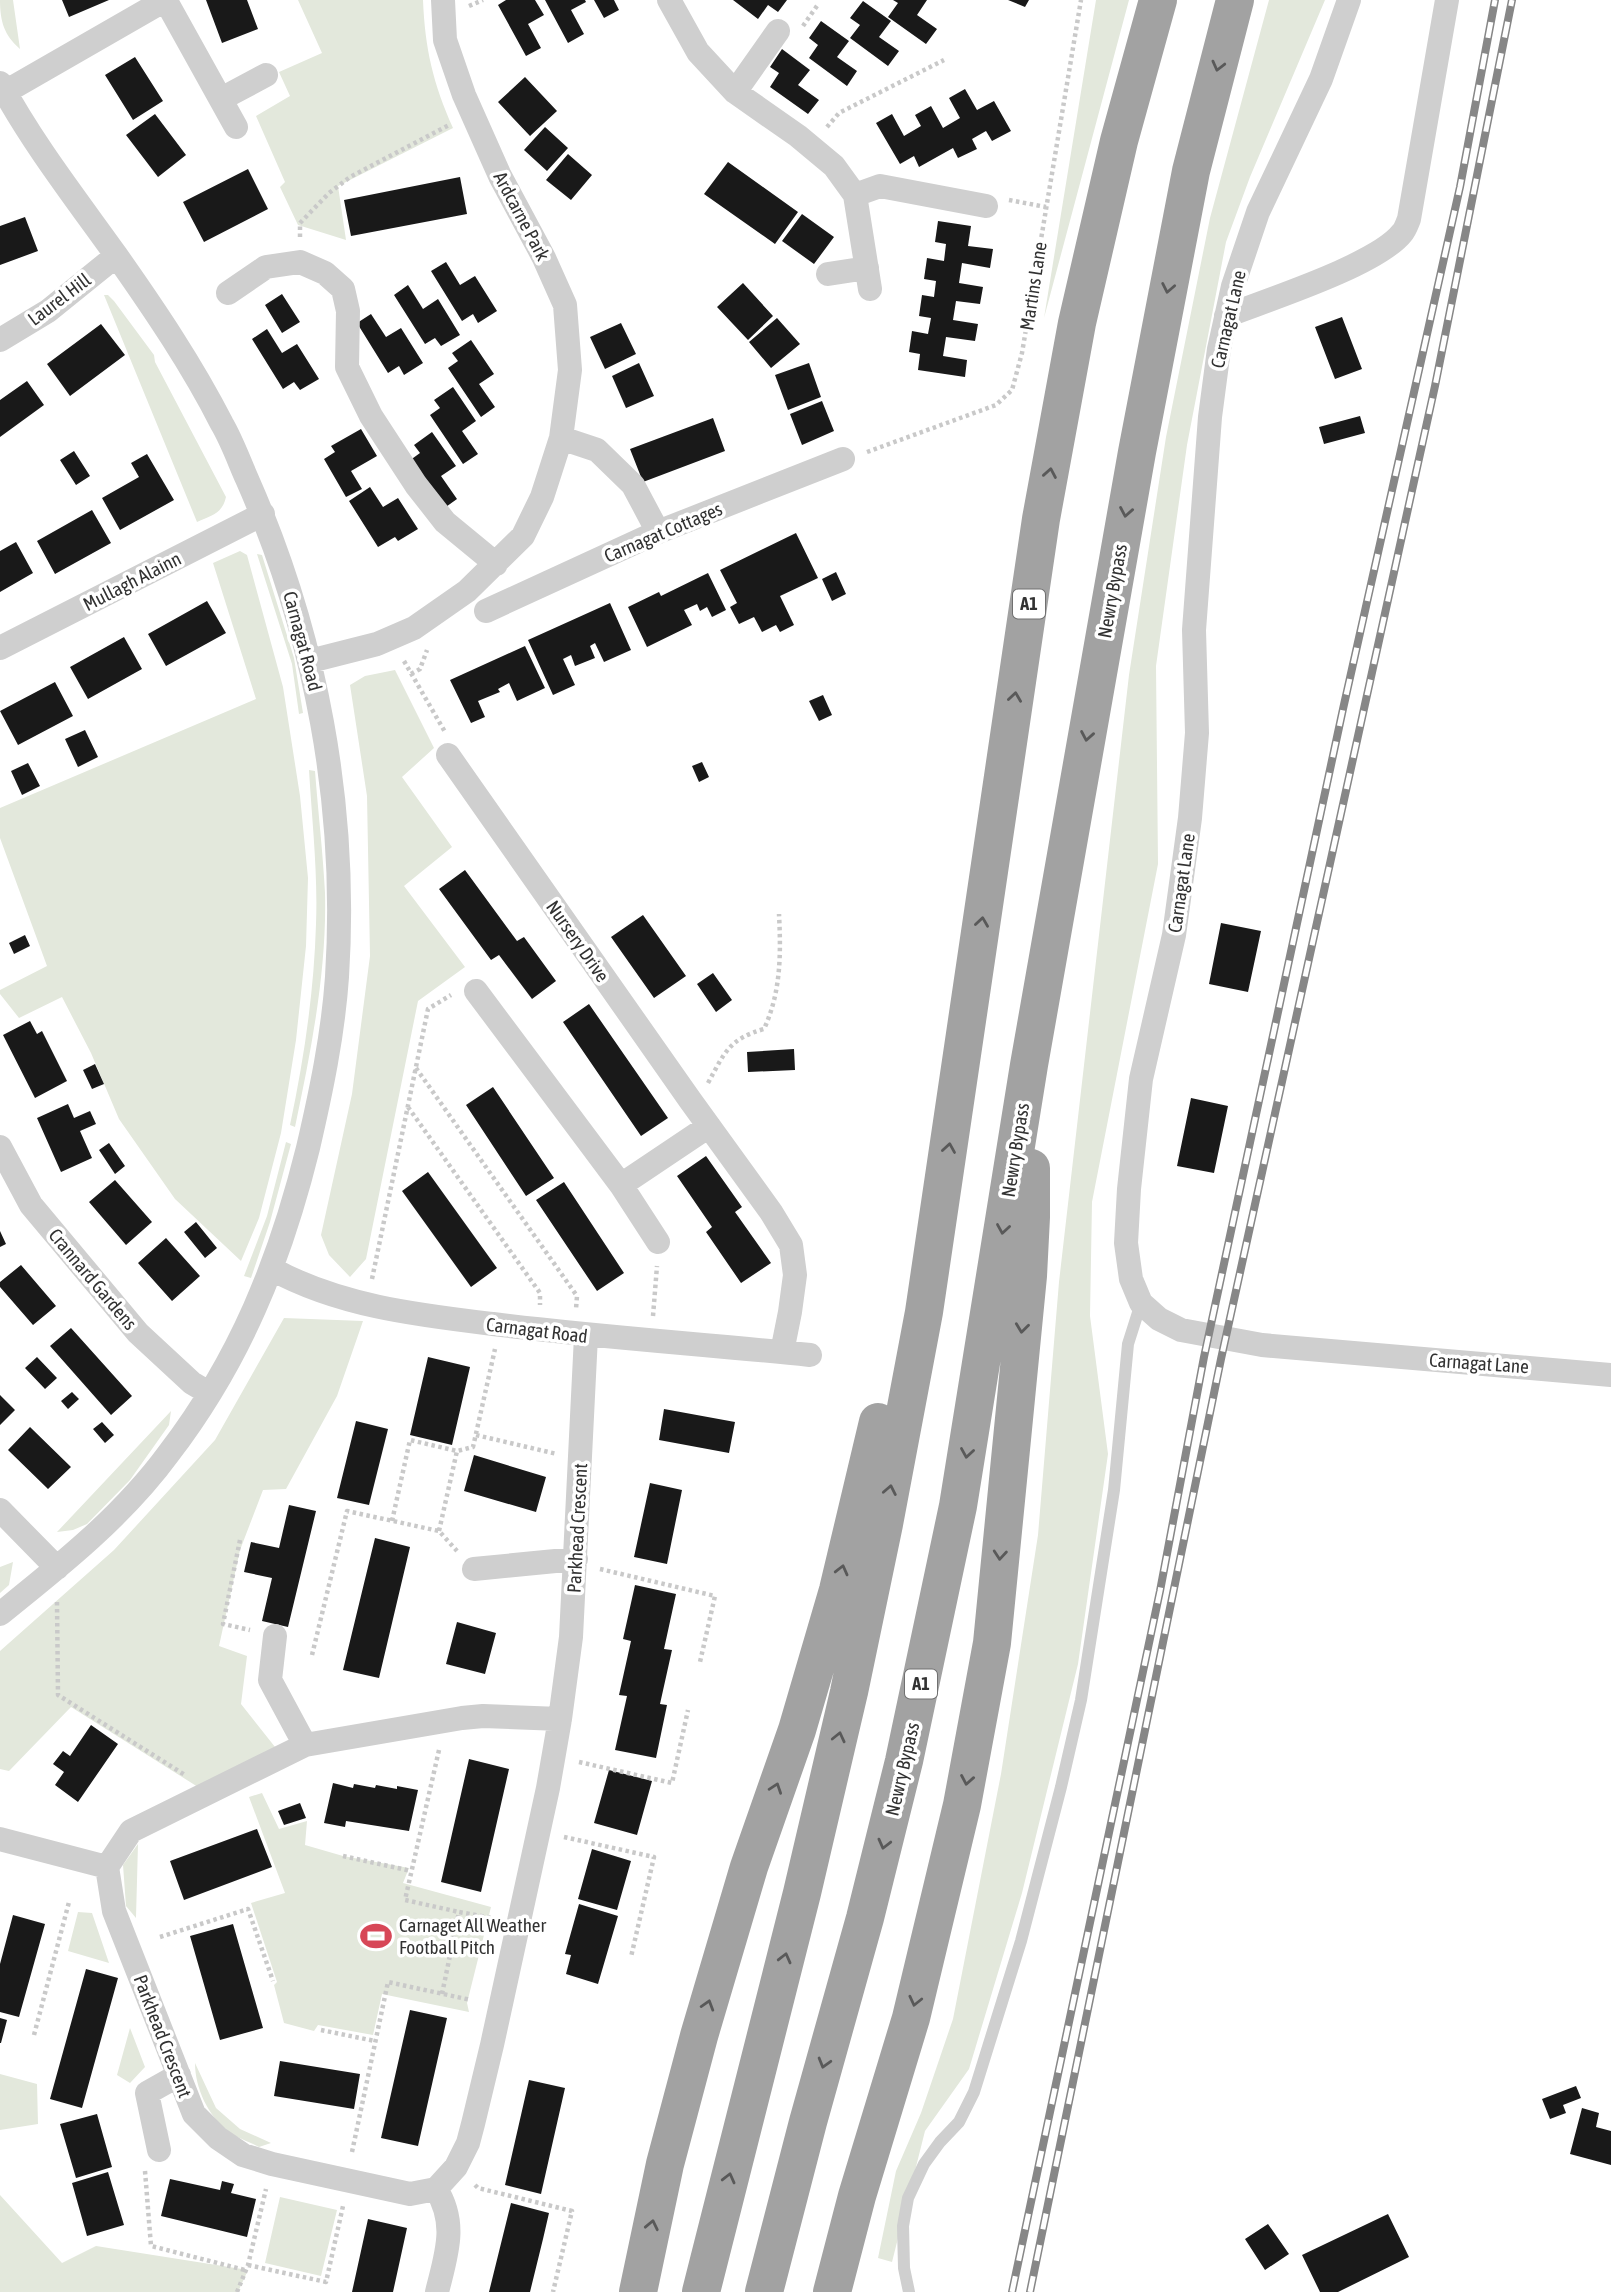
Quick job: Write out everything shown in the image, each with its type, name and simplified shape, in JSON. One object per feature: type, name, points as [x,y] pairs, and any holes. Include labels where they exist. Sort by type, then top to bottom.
[{"type":"highway","name":"A1","points":[[701,2292],[802,1893],[849,1692],[921,1325],[1041,519],[1077,323],[1119,141],[1158,0]]},
{"type":"highway","name":"Newry Bypass","points":[[764,2292],[808,2122],[866,1918],[905,1762],[958,1506],[1029,1065],[1136,452],[1191,171],[1235,0]]},
{"type":"highway","points":[[832,2292],[857,2196],[911,2018],[962,1805],[992,1643],[1028,1276],[1031,1217],[1029,1065]]},
{"type":"highway","points":[[638,2292],[665,2164],[699,2036],[749,1867],[800,1718],[838,1590],[896,1352],[939,1215]]},
{"type":"street","points":[[3,88],[166,0],[236,127]]},
{"type":"street","name":"Ardcarne Park","points":[[310,661],[390,639],[414,628],[467,592],[523,536],[542,497],[561,438],[570,370],[565,305],[544,258],[500,176],[472,113],[445,40],[443,0]]},
{"type":"street","points":[[668,0],[698,52],[735,92],[834,166],[855,195],[869,279],[828,274]]},
{"type":"street","name":"Carnagat Lane","points":[[1349,0],[1321,79],[1258,212],[1233,286],[1219,349],[1200,538],[1194,629],[1196,733],[1190,818],[1174,936],[1140,1079],[1126,1243],[1131,1279],[1142,1303],[1159,1319],[1181,1330],[1262,1345],[1611,1375]]},
{"type":"street","points":[[1226,316],[1349,267],[1392,243],[1403,233],[1409,219],[1447,0]]},
{"type":"street","points":[[735,92],[778,31]]},
{"type":"street","points":[[221,99],[266,75]]},
{"type":"street","name":"Carnagat Road","points":[[0,1614],[57,1568],[116,1514],[169,1454],[248,1326],[272,1269],[294,1204],[325,1074],[337,977],[338,849],[324,724],[310,661],[279,556],[223,425],[167,330],[60,178],[3,88]]},
{"type":"street","points":[[855,195],[880,186],[986,206]]},
{"type":"street","name":"Laurel Hill","points":[[0,340],[48,310],[117,256]]},
{"type":"street","points":[[228,293],[266,267],[300,262],[325,273],[343,289],[348,311],[347,367],[371,415],[416,485],[445,522],[496,564]]},
{"type":"street","points":[[561,438],[597,450],[633,485],[658,532]]},
{"type":"street","name":"Carnagat Cottages","points":[[486,611],[658,532],[843,459]]},
{"type":"street","name":"Mullagh Alainn","points":[[0,648],[262,514]]},
{"type":"street","name":"Nursery Drive","points":[[448,755],[771,1212],[791,1245],[795,1275],[782,1352]]},
{"type":"street","points":[[476,991],[621,1185],[659,1242]]},
{"type":"street","points":[[621,1185],[709,1126]]},
{"type":"street","name":"Crannard Gardens","points":[[0,1147],[31,1205],[130,1324],[192,1383],[209,1393]]},
{"type":"street","name":"Carnagat Road","points":[[272,1269],[287,1278],[351,1301],[434,1317],[581,1335],[810,1355]]},
{"type":"street","name":"Parkhead Crescent","points":[[107,1867],[114,1911],[194,2114],[218,2138],[243,2155],[272,2164],[410,2193],[436,2189],[456,2167],[468,2143],[554,1756],[571,1637],[576,1561],[581,1460],[581,1335]]},
{"type":"street","points":[[0,1510],[57,1568]]},
{"type":"street","points":[[474,1569],[576,1561]]},
{"type":"street","points":[[275,1636],[270,1680],[305,1745]]},
{"type":"street","points":[[0,1839],[107,1867],[131,1831],[305,1745],[462,1718],[483,1716],[560,1719]]},
{"type":"street","points":[[152,2160],[147,2093],[179,2075]]},
{"type":"street","points":[[436,2189],[445,2203],[450,2238],[437,2292]]},
{"type":"lane","points":[[909,2292],[904,2268],[903,2226],[908,2199],[924,2164],[959,2122],[974,2092],[1021,1941],[1061,1787],[1081,1700],[1112,1503],[1128,1344],[1142,1303]]},
{"type":"path","name":"Martins Lane","points":[[843,459],[996,405],[1012,390],[1022,353],[1081,0]]},
{"type":"path","points":[[810,146],[839,113],[944,60]]},
{"type":"path","points":[[300,262],[300,223],[329,193],[350,177],[472,113]]},
{"type":"path","points":[[986,206],[1008,200],[1046,207]]},
{"type":"path","points":[[390,639],[452,744],[448,755]]},
{"type":"path","points":[[411,674],[420,669],[426,652],[432,647]]},
{"type":"path","points":[[690,1100],[706,1088],[722,1056],[734,1041],[764,1029],[771,1015],[779,980],[779,914]]},
{"type":"path","points":[[367,1304],[428,1009],[471,982],[476,991]]},
{"type":"path","points":[[416,1067],[577,1296],[581,1335]]},
{"type":"path","points":[[408,1107],[540,1293],[539,1330]]},
{"type":"path","points":[[651,1342],[659,1242]]},
{"type":"path","points":[[392,1521],[410,1440],[457,1451],[473,1447],[500,1325]]},
{"type":"path","points":[[476,1435],[581,1460]]},
{"type":"path","points":[[439,1531],[457,1451]]},
{"type":"path","points":[[312,1655],[347,1511],[439,1531],[474,1569]]},
{"type":"path","points":[[240,1540],[223,1624],[275,1636]]},
{"type":"path","points":[[576,1561],[715,1596],[700,1662]]},
{"type":"path","points":[[57,1594],[58,1695],[191,1779]]},
{"type":"path","points":[[554,1756],[672,1783],[688,1710]]},
{"type":"path","points":[[439,1749],[405,1900],[492,1918]]},
{"type":"path","points":[[539,1831],[654,1857],[631,1957]]},
{"type":"path","points":[[343,1856],[411,1871]]},
{"type":"path","points":[[34,2035],[69,1902]]},
{"type":"path","points":[[160,1937],[248,1909],[274,1980]]},
{"type":"path","points":[[442,1994],[458,1912]]},
{"type":"path","points":[[352,2152],[388,1982],[471,2000]]},
{"type":"path","points":[[321,2030],[375,2041]]},
{"type":"path","points":[[152,2160],[151,2246],[326,2282],[349,2181]]},
{"type":"path","points":[[237,2292],[247,2267],[272,2164]]},
{"type":"path","points":[[456,2167],[478,2188],[572,2211],[553,2292]]},
{"type":"shaded area","points":[[0,0],[13,0],[20,49],[4,27]]},
{"type":"shaded area","points":[[298,0],[423,0],[431,66],[453,128],[338,186],[346,240],[298,225],[280,187],[285,182],[256,116],[290,96],[279,72],[322,53]]},
{"type":"shaded area","points":[[1096,0],[1129,0],[1044,318]]},
{"type":"shaded area","points":[[1269,0],[1325,0],[1250,177],[1226,242],[1187,445],[1156,666],[1158,864],[1092,1202],[1090,1316],[1108,1454],[1078,1664],[1022,1893],[969,2069],[925,2131],[892,2262],[878,2258],[896,2171],[921,2113],[953,2019],[1001,1774],[1038,1535],[1059,1282],[1129,675],[1166,437],[1210,218]]},
{"type":"shaded area","points":[[104,295],[114,301],[154,355],[155,362],[226,497],[219,511],[197,522]]},
{"type":"shaded area","points":[[240,551],[247,555],[283,687],[300,796],[308,878],[306,946],[296,1040],[281,1133],[259,1218],[241,1261],[175,1199],[119,1119],[91,1053],[62,997],[19,1018],[0,994],[0,990],[47,966],[0,838],[0,808],[256,699],[213,563]]},
{"type":"shaded area","points":[[257,554],[262,555],[294,658],[303,713],[299,714],[292,664]]},
{"type":"shaded area","points":[[395,670],[434,748],[402,777],[452,847],[404,886],[465,967],[418,1001],[366,1259],[350,1277],[329,1255],[321,1235],[352,1094],[370,956],[367,796],[350,685],[365,676]]},
{"type":"shaded area","points":[[309,770],[315,771],[325,922],[317,1011],[295,1127],[290,1125],[308,1025],[316,924]]},
{"type":"shaded area","points":[[286,1142],[291,1144],[270,1222],[251,1278],[244,1276],[267,1216]]},
{"type":"shaded area","points":[[284,1318],[363,1321],[337,1396],[286,1489],[263,1490],[240,1550],[219,1646],[247,1656],[241,1704],[279,1752],[198,1787],[71,1707],[9,1771],[0,1769],[0,1651],[114,1550],[215,1440]]},
{"type":"shaded area","points":[[171,1411],[169,1425],[130,1480],[87,1524],[73,1530],[57,1532]]},
{"type":"shaded area","points":[[13,1562],[9,1585],[0,1593],[0,1567]]},
{"type":"shaded area","points":[[262,1793],[279,1829],[307,1821],[305,1845],[343,1856],[409,1868],[403,1883],[491,1907],[467,2003],[469,2012],[382,1994],[373,2035],[318,2025],[314,2031],[284,2023],[274,1985],[277,1982],[251,1903],[285,1893],[249,1797]]},
{"type":"shaded area","points":[[138,1844],[136,1918],[126,1906],[123,1865]]},
{"type":"shaded area","points":[[78,1912],[92,1913],[109,1963],[68,1951]]},
{"type":"shaded area","points":[[130,2028],[145,2067],[130,2083],[117,2075]]},
{"type":"shaded area","points":[[195,2063],[216,2108],[240,2129],[271,2143],[259,2147],[232,2134],[215,2118],[200,2092]]},
{"type":"shaded area","points":[[0,2074],[37,2084],[38,2124],[0,2130]]},
{"type":"shaded area","points":[[0,2195],[62,2263],[96,2246],[248,2270],[238,2292],[0,2292]]},
{"type":"shaded area","points":[[280,2197],[337,2210],[321,2276],[265,2263]]},
{"type":"building","points":[[62,0],[109,0],[69,17]]},
{"type":"building","points":[[206,0],[247,0],[258,29],[222,43]]},
{"type":"building","points":[[506,0],[535,0],[544,15],[528,24],[541,48],[526,56],[498,5]]},
{"type":"building","points":[[545,0],[585,0],[586,2],[571,10],[584,34],[568,43]]},
{"type":"building","points":[[594,0],[614,0],[619,10],[604,18]]},
{"type":"building","points":[[733,0],[787,0],[778,12],[768,5],[758,19]]},
{"type":"building","points":[[893,0],[927,0],[917,15],[937,29],[926,44],[888,17],[898,3]]},
{"type":"building","points":[[1008,0],[1029,0],[1025,7]]},
{"type":"building","points":[[863,1],[891,21],[879,37],[899,51],[888,66],[850,38],[860,25],[850,18]]},
{"type":"building","points":[[821,21],[849,41],[837,57],[857,71],[847,86],[809,58],[818,45],[809,38]]},
{"type":"building","points":[[782,49],[810,70],[798,85],[819,100],[808,114],[770,87],[779,73],[770,67]]},
{"type":"building","points":[[135,57],[163,101],[133,120],[105,75]]},
{"type":"building","points":[[525,77],[557,111],[530,136],[498,102]]},
{"type":"building","points":[[965,89],[977,110],[994,101],[1011,131],[992,141],[986,131],[972,139],[977,149],[958,158],[953,148],[919,167],[914,156],[900,164],[876,123],[892,114],[904,136],[921,126],[915,115],[931,106],[943,128],[960,118],[949,98]]},
{"type":"building","points":[[155,114],[186,155],[158,177],[126,135]]},
{"type":"building","points":[[545,127],[568,148],[547,171],[524,150]]},
{"type":"building","points":[[568,154],[592,175],[571,200],[546,180]]},
{"type":"building","points":[[728,162],[798,212],[775,244],[704,194]]},
{"type":"building","points":[[248,169],[268,209],[204,242],[183,202]]},
{"type":"building","points":[[460,177],[467,214],[351,236],[344,200]]},
{"type":"building","points":[[802,214],[834,237],[814,264],[782,241]]},
{"type":"building","points":[[25,217],[38,251],[0,265],[0,226]]},
{"type":"building","points":[[938,221],[971,226],[968,246],[993,249],[990,268],[962,263],[959,283],[983,287],[980,304],[956,301],[953,320],[978,324],[975,341],[946,337],[943,356],[967,360],[965,377],[918,370],[920,354],[909,352],[912,331],[928,334],[931,318],[919,316],[922,295],[934,297],[936,281],[924,279],[927,258],[944,261],[946,244],[935,242]]},
{"type":"building","points":[[446,262],[460,285],[475,276],[497,311],[478,323],[473,314],[462,321],[431,271]]},
{"type":"building","points":[[743,283],[773,316],[748,340],[717,307]]},
{"type":"building","points":[[408,285],[423,309],[438,299],[460,335],[441,346],[435,338],[425,344],[394,295]]},
{"type":"building","points":[[282,294],[300,322],[282,333],[265,305]]},
{"type":"building","points":[[371,314],[386,337],[401,328],[423,363],[404,375],[399,366],[388,373],[357,323]]},
{"type":"building","points":[[1342,317],[1362,369],[1335,379],[1315,327]]},
{"type":"building","points":[[777,318],[800,344],[771,368],[749,342]]},
{"type":"building","points":[[621,323],[636,354],[605,369],[590,337]]},
{"type":"building","points":[[101,324],[125,355],[70,396],[47,364]]},
{"type":"building","points":[[267,329],[282,353],[297,344],[319,379],[300,390],[294,382],[283,389],[252,339]]},
{"type":"building","points":[[471,340],[494,374],[479,384],[495,407],[481,417],[448,368],[458,361],[452,353]]},
{"type":"building","points":[[639,363],[654,396],[626,408],[612,376]]},
{"type":"building","points":[[809,363],[821,397],[788,410],[775,375]]},
{"type":"building","points":[[27,381],[44,405],[0,437],[0,400]]},
{"type":"building","points":[[453,387],[476,421],[462,431],[478,454],[463,464],[430,415],[440,408],[434,400]]},
{"type":"building","points":[[822,401],[834,431],[802,445],[790,414]]},
{"type":"building","points":[[1360,416],[1365,433],[1324,444],[1319,427]]},
{"type":"building","points":[[713,418],[725,451],[643,482],[630,449]]},
{"type":"building","points":[[361,429],[377,456],[351,471],[362,489],[346,497],[324,459],[335,452],[331,446]]},
{"type":"building","points":[[432,432],[456,466],[441,476],[457,499],[443,509],[409,461],[420,453],[414,445]]},
{"type":"building","points":[[74,451],[90,476],[76,485],[60,460]]},
{"type":"building","points":[[147,454],[174,500],[120,530],[102,498],[139,477],[131,463]]},
{"type":"building","points":[[370,487],[383,507],[398,498],[418,529],[398,541],[395,537],[378,547],[349,501]]},
{"type":"building","points":[[92,510],[111,543],[55,574],[37,541]]},
{"type":"building","points":[[796,533],[818,578],[780,596],[794,625],[780,632],[776,625],[762,632],[754,617],[739,624],[730,607],[737,603],[720,570]]},
{"type":"building","points":[[16,542],[33,573],[0,592],[0,551]]},
{"type":"building","points":[[836,572],[846,594],[832,601],[822,579]]},
{"type":"building","points":[[708,573],[726,610],[712,617],[707,607],[700,611],[697,604],[684,610],[692,625],[647,647],[628,607],[659,592],[661,596]]},
{"type":"building","points":[[207,601],[226,633],[166,666],[148,634]]},
{"type":"building","points":[[610,603],[631,650],[604,662],[595,643],[590,646],[595,658],[575,666],[571,655],[563,659],[575,685],[553,695],[528,640]]},
{"type":"building","points":[[124,637],[142,669],[88,699],[70,667]]},
{"type":"building","points":[[525,646],[545,688],[517,701],[509,683],[498,689],[500,692],[478,701],[485,717],[471,723],[450,680]]},
{"type":"building","points":[[55,682],[73,716],[18,745],[0,711]]},
{"type":"building","points":[[823,695],[832,715],[819,721],[809,701]]},
{"type":"building","points":[[85,730],[98,757],[78,767],[65,739]]},
{"type":"building","points":[[702,762],[709,777],[699,782],[692,766]]},
{"type":"building","points":[[28,763],[40,786],[22,795],[11,771]]},
{"type":"building","points":[[465,870],[517,941],[524,937],[556,981],[532,999],[499,955],[491,960],[439,889]]},
{"type":"building","points":[[643,915],[686,976],[654,998],[611,937]]},
{"type":"building","points":[[1221,923],[1261,931],[1248,992],[1209,984]]},
{"type":"building","points":[[25,935],[30,946],[14,954],[9,943]]},
{"type":"building","points":[[713,973],[732,1000],[716,1012],[697,984]]},
{"type":"building","points":[[589,1004],[668,1118],[641,1136],[563,1022]]},
{"type":"building","points":[[30,1021],[37,1034],[42,1031],[67,1081],[35,1098],[3,1035]]},
{"type":"building","points":[[794,1049],[795,1070],[748,1072],[747,1052]]},
{"type":"building","points":[[95,1064],[104,1084],[92,1089],[83,1070]]},
{"type":"building","points":[[493,1087],[554,1178],[526,1196],[466,1105]]},
{"type":"building","points":[[1191,1098],[1228,1106],[1214,1173],[1177,1166]]},
{"type":"building","points":[[68,1104],[74,1118],[90,1111],[96,1124],[80,1131],[92,1158],[61,1172],[37,1118]]},
{"type":"building","points":[[109,1143],[125,1166],[115,1174],[99,1150]]},
{"type":"building","points":[[706,1156],[742,1207],[735,1212],[771,1263],[741,1283],[706,1232],[712,1227],[677,1176]]},
{"type":"building","points":[[428,1172],[497,1268],[471,1287],[402,1191]]},
{"type":"building","points":[[115,1180],[152,1222],[126,1245],[89,1202]]},
{"type":"building","points":[[564,1182],[624,1273],[597,1291],[536,1200]]},
{"type":"building","points":[[196,1222],[217,1248],[205,1258],[184,1232]]},
{"type":"building","points":[[0,1231],[6,1244],[0,1247]]},
{"type":"building","points":[[166,1238],[200,1276],[172,1301],[138,1263]]},
{"type":"building","points":[[21,1265],[56,1306],[33,1325],[0,1287],[0,1282]]},
{"type":"building","points":[[71,1328],[132,1396],[111,1415],[50,1346]]},
{"type":"building","points":[[37,1357],[57,1378],[45,1389],[25,1368]]},
{"type":"building","points":[[428,1357],[470,1367],[452,1445],[410,1435]]},
{"type":"building","points":[[72,1392],[79,1399],[68,1409],[61,1401]]},
{"type":"building","points":[[0,1395],[15,1410],[0,1425]]},
{"type":"building","points":[[664,1409],[735,1422],[729,1453],[659,1440]]},
{"type":"building","points":[[356,1421],[388,1429],[369,1505],[337,1498]]},
{"type":"building","points":[[102,1422],[114,1435],[105,1443],[93,1429]]},
{"type":"building","points":[[30,1427],[71,1467],[48,1489],[8,1450]]},
{"type":"building","points":[[474,1455],[546,1477],[536,1512],[464,1491]]},
{"type":"building","points":[[650,1483],[682,1490],[667,1564],[634,1557]]},
{"type":"building","points":[[289,1505],[316,1511],[288,1627],[262,1621],[272,1578],[244,1572],[251,1542],[279,1548]]},
{"type":"building","points":[[375,1538],[410,1547],[379,1678],[343,1670]]},
{"type":"building","points":[[635,1585],[676,1594],[664,1649],[672,1650],[660,1704],[667,1705],[656,1758],[615,1750],[627,1696],[619,1695],[631,1641],[623,1639]]},
{"type":"building","points":[[457,1622],[496,1633],[485,1674],[446,1664]]},
{"type":"building","points":[[91,1725],[118,1744],[78,1802],[55,1785],[64,1772],[53,1764],[63,1751],[70,1756]]},
{"type":"building","points":[[469,1759],[509,1769],[481,1892],[441,1882]]},
{"type":"building","points":[[609,1770],[652,1781],[637,1835],[594,1823]]},
{"type":"building","points":[[333,1783],[353,1788],[354,1784],[418,1790],[409,1831],[346,1821],[345,1827],[324,1823]]},
{"type":"building","points":[[300,1803],[306,1818],[284,1825],[278,1811]]},
{"type":"building","points":[[257,1829],[272,1867],[184,1900],[170,1861]]},
{"type":"building","points":[[592,1849],[631,1861],[617,1910],[578,1899]]},
{"type":"building","points":[[579,1904],[618,1916],[598,1984],[566,1974],[571,1955],[565,1954]]},
{"type":"building","points":[[13,1915],[45,1924],[19,2017],[0,2012],[0,1964]]},
{"type":"building","points":[[233,1924],[263,2028],[220,2040],[190,1936]]},
{"type":"building","points":[[86,1969],[118,1978],[82,2108],[50,2099]]},
{"type":"building","points":[[410,2010],[447,2018],[418,2146],[381,2138]]},
{"type":"building","points":[[0,2018],[7,2020],[1,2043],[0,2043]]},
{"type":"building","points":[[280,2061],[360,2074],[354,2109],[274,2096]]},
{"type":"building","points":[[529,2080],[565,2088],[541,2194],[505,2185]]},
{"type":"building","points":[[1576,2086],[1581,2098],[1563,2105],[1566,2113],[1550,2119],[1542,2099]]},
{"type":"building","points":[[1582,2108],[1599,2113],[1596,2127],[1611,2131],[1611,2165],[1570,2154]]},
{"type":"building","points":[[97,2114],[112,2167],[76,2178],[60,2124]]},
{"type":"building","points":[[108,2172],[124,2225],[87,2236],[72,2183]]},
{"type":"building","points":[[170,2179],[220,2190],[222,2181],[234,2184],[231,2193],[256,2199],[247,2237],[161,2216]]},
{"type":"building","points":[[511,2203],[549,2213],[530,2292],[489,2292]]},
{"type":"building","points":[[1388,2214],[1409,2257],[1338,2292],[1320,2292],[1302,2255]]},
{"type":"building","points":[[368,2219],[407,2228],[393,2292],[352,2292]]},
{"type":"building","points":[[1268,2224],[1289,2254],[1265,2270],[1245,2239]]},
{"type":"railway","points":[[1012,2292],[1160,1591],[1204,1357],[1343,709],[1460,187],[1495,0]]},
{"type":"railway","points":[[1030,2292],[1221,1359],[1435,386],[1512,0]]},
{"type":"place","name":"Carnaget All Weather Football Pitch","points":[[376,1936]]}]
